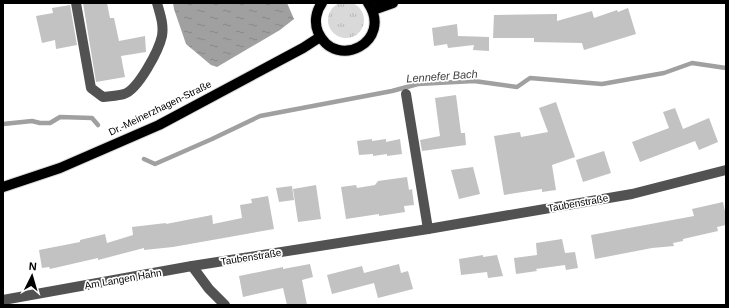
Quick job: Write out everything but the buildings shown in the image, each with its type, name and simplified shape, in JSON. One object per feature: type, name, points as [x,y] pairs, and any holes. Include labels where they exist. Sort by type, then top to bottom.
[{"type":"main road","points":[[322,3],[318,8],[316,18],[316,28],[320,38],[326,44],[342,50],[351,50],[366,42],[373,31],[375,18],[370,6],[394,3]]},
{"type":"main road","name":"Dr.-Meinerzhagen-Straße","points":[[3,187],[60,168],[159,125],[320,38]]},
{"type":"street","points":[[76,3],[91,88],[103,97],[125,94],[136,87],[144,74],[159,46],[162,36],[162,22],[157,3]]},
{"type":"street","points":[[406,94],[428,229]]},
{"type":"street","name":"Taubenstraße","points":[[192,266],[428,229],[632,194],[726,170]]},
{"type":"street","points":[[192,266],[209,289],[225,305]]},
{"type":"street","name":"Am Langen Hahn","points":[[3,300],[192,266]]},
{"type":"green space","points":[[350,2],[359,7],[363,13],[363,27],[359,33],[350,38],[342,38],[333,33],[329,27],[328,16],[333,7],[339,3]]},
{"type":"water","points":[[173,3],[287,3],[294,19],[280,30],[217,67],[211,65],[186,44]]},
{"type":"waterway","name":"Lennefer Bach","points":[[144,159],[155,164],[260,116],[392,91],[418,84],[474,81],[517,87],[530,78],[602,84],[664,73],[692,63],[726,68]]},
{"type":"waterway","name":"Lennefer Bach","points":[[3,124],[32,121],[50,123],[60,117],[92,118],[98,125]]}]
